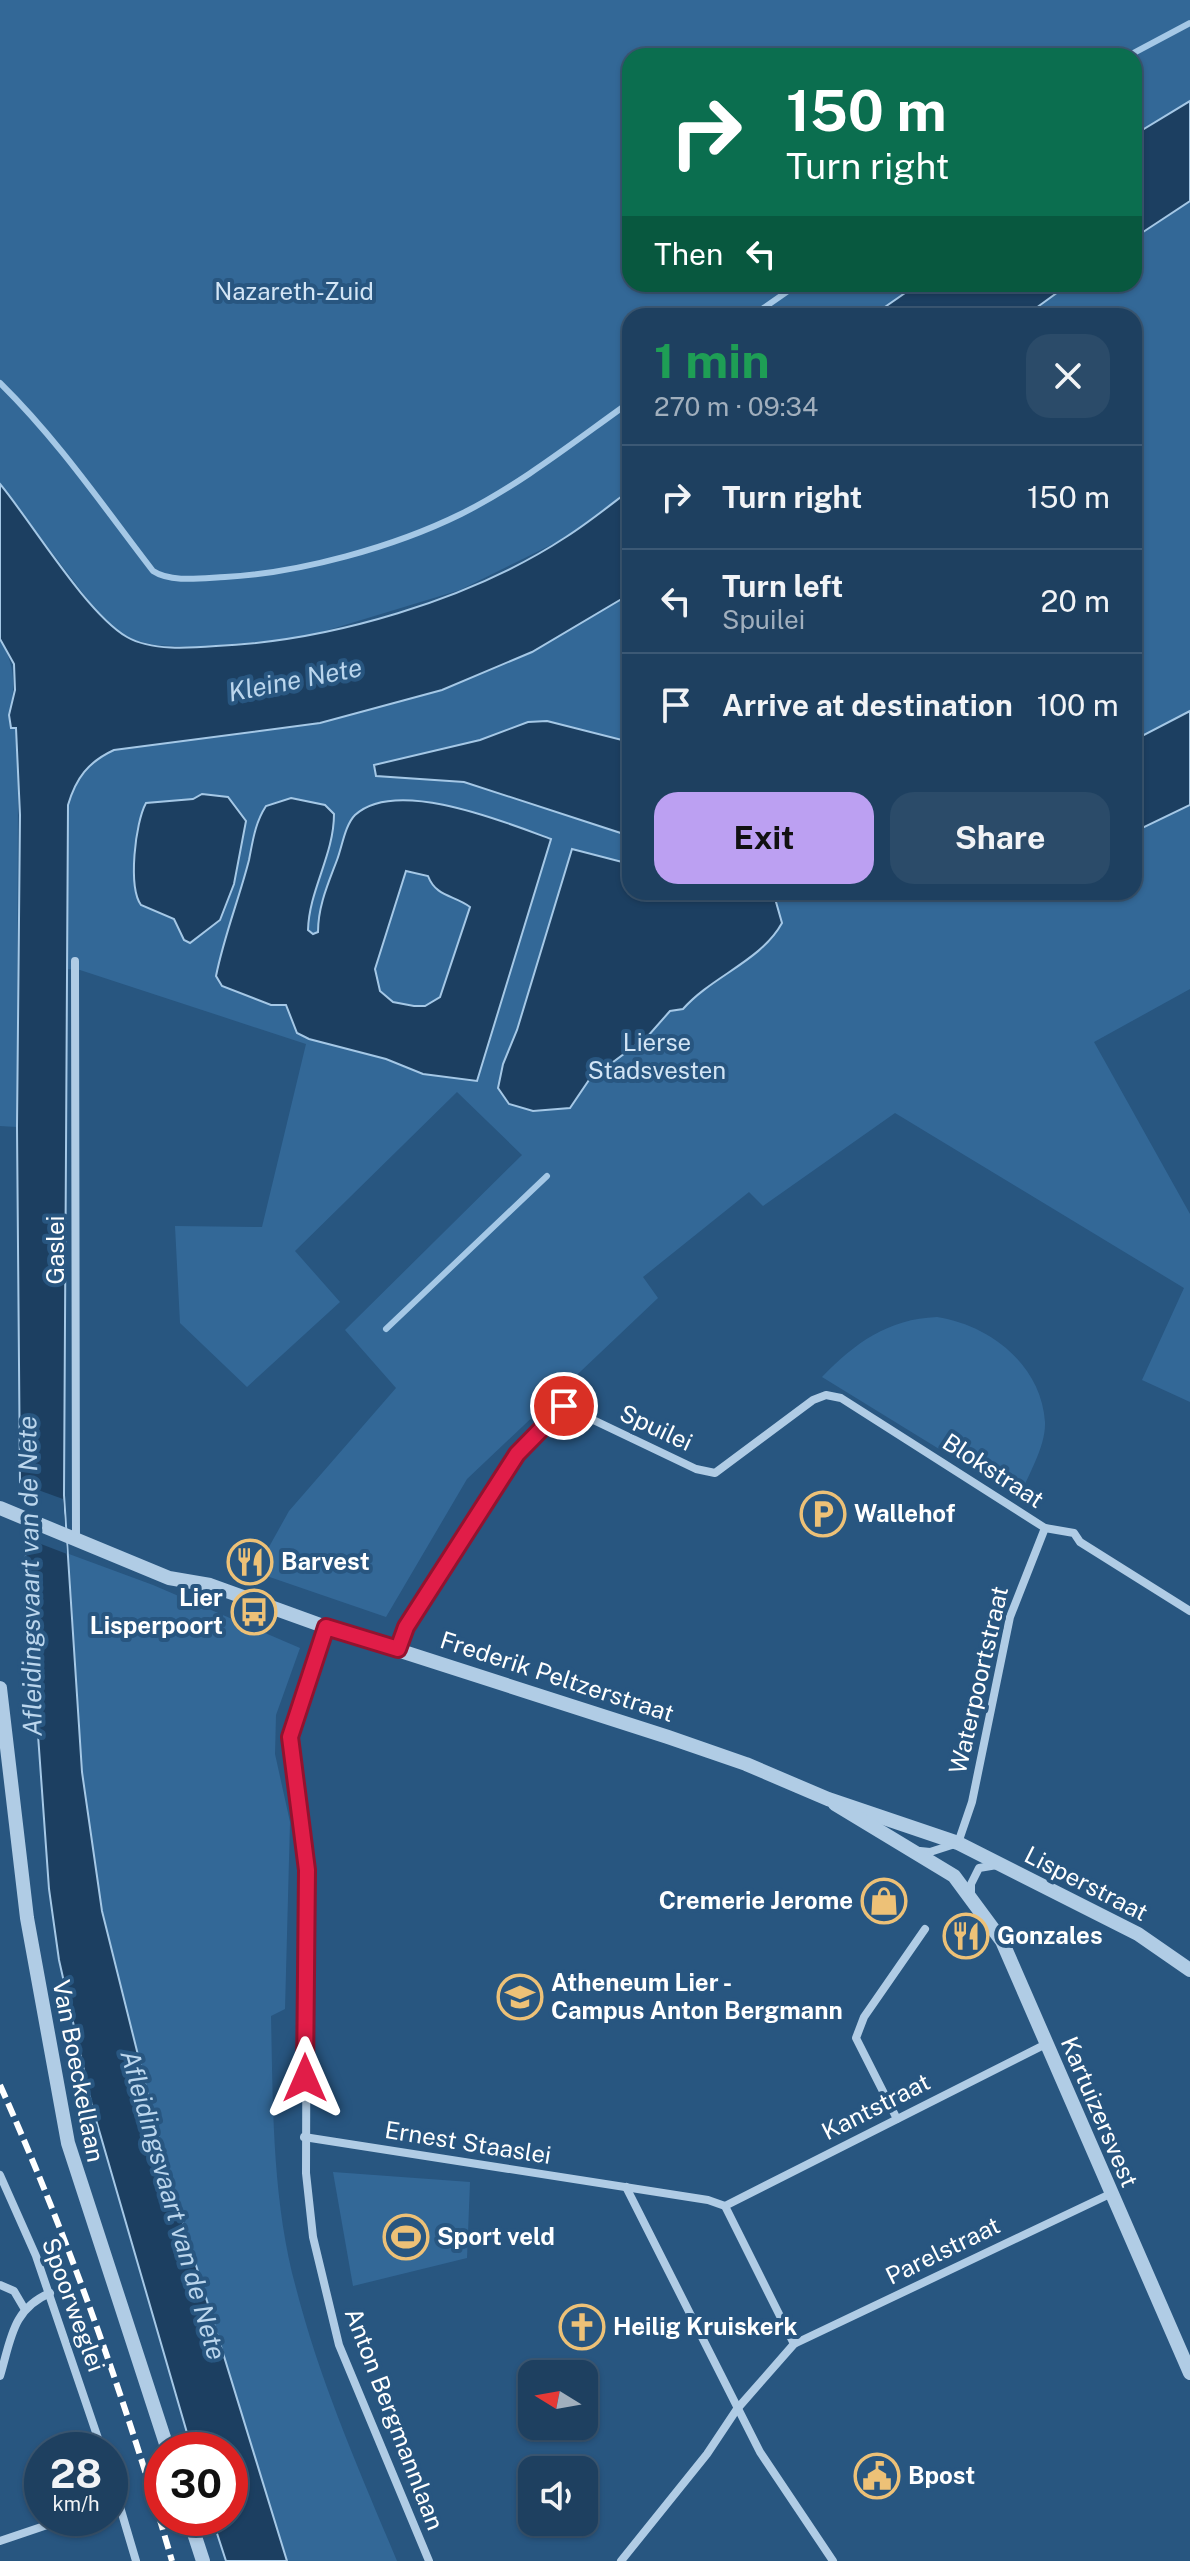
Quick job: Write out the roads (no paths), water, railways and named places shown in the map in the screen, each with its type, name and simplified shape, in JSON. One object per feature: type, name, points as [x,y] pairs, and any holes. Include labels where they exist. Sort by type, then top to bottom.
[{"type":"street","name":"Gaslei","points":[[72,1537],[75,961]]},
{"type":"street","name":"Blokstraat","points":[[813,1400],[826,1395],[841,1398],[1045,1528],[1074,1533],[1080,1542],[1190,1611]]},
{"type":"street","name":"Spuilei","points":[[398,1649],[406,1627],[517,1454],[564,1406],[696,1469],[715,1473],[813,1400]]},
{"type":"street","name":"Frederik Peltzerstraat","points":[[0,1508],[169,1578],[210,1585],[326,1627],[733,1759],[828,1799],[958,1843]]},
{"type":"street","name":"Waterpoortstraat","points":[[958,1843],[972,1802],[1010,1617],[1045,1528]]},
{"type":"street","name":"Anton Bergmannlaan","points":[[326,1627],[290,1737],[307,1870],[304,2137],[313,2237],[339,2345],[429,2561]]},
{"type":"street","name":"Van Boeckellaan","points":[[0,1688],[27,1918],[68,2143],[162,2432]]},
{"type":"street","name":"Frederik Peltzerstraat","points":[[828,1799],[849,1815],[917,1851],[954,1876]]},
{"type":"street","points":[[917,1851],[930,1852],[958,1843]]},
{"type":"street","name":"Lisperstraat","points":[[958,1843],[1138,1934],[1190,1970]]},
{"type":"street","name":"Lisperstraat","points":[[971,1895],[971,1884],[979,1868],[988,1864],[1001,1866]]},
{"type":"street","name":"Kartuizersvest","points":[[954,1876],[1002,1941],[1110,2194],[1174,2330],[1190,2373]]},
{"type":"street","points":[[897,2119],[856,2038],[864,2017],[925,1929]]},
{"type":"street","name":"Kantstraat","points":[[725,2206],[1046,2044]]},
{"type":"street","name":"Ernest Staaslei","points":[[304,2137],[708,2200],[725,2206]]},
{"type":"street","name":"Spoorweglei","points":[[0,2175],[50,2293],[96,2432]]},
{"type":"street","points":[[626,2187],[760,2452],[833,2561]]},
{"type":"street","name":"Parelstraat","points":[[794,2344],[1110,2194]]},
{"type":"street","points":[[621,2561],[707,2454],[737,2409],[794,2344],[725,2206]]},
{"type":"street","points":[[0,2285],[14,2291],[24,2308]]},
{"type":"street","points":[[0,2376],[19,2315],[30,2301],[50,2293]]},
{"type":"street","points":[[0,2541],[24,2533]]},
{"type":"street","points":[[127,2536],[136,2561]]},
{"type":"street","points":[[195,2536],[203,2561]]},
{"type":"water","points":[[1190,101],[1190,201],[1142,233],[1142,130]]},
{"type":"water","points":[[906,292],[1058,292],[1036,308],[884,308]]},
{"type":"water","points":[[0,484],[78,589],[111,625],[127,637],[147,645],[183,648],[305,636],[352,626],[443,598],[528,560],[574,532],[622,496],[622,599],[532,652],[442,690],[320,723],[114,750],[84,772],[68,805],[64,1495],[82,1772],[102,1911],[167,2171],[247,2432],[187,2432],[92,2106],[59,1960],[49,1889],[20,1482],[17,1127],[20,815],[16,728],[11,728],[9,715],[15,690],[14,664],[0,639]]},
{"type":"water","points":[[1190,711],[1190,805],[1142,828],[1142,736]]},
{"type":"water","points":[[547,721],[622,740],[622,833],[464,782],[376,776],[374,765],[480,740],[528,722]]},
{"type":"water","points":[[202,794],[228,797],[246,821],[234,884],[220,920],[190,943],[184,940],[174,919],[141,905],[135,884],[134,855],[146,803],[193,799]]},
{"type":"water","points":[[291,798],[325,805],[334,814],[330,844],[309,915],[308,930],[313,934],[318,932],[324,895],[349,824],[355,815],[373,804],[396,800],[451,806],[551,839],[477,1081],[423,1074],[386,1059],[309,1039],[297,1033],[286,1005],[271,1005],[222,986],[216,976],[219,961],[257,825],[266,806]],"holes":[[[406,871],[428,876],[441,892],[470,907],[440,997],[425,1006],[393,1002],[380,991],[375,969]]]},
{"type":"water","points":[[572,849],[622,862],[622,900],[775,900],[782,923],[762,948],[683,1009],[670,1011],[648,1036],[589,1080],[570,1108],[533,1111],[509,1104],[498,1088],[503,1064],[517,1030]]},
{"type":"water","points":[[248,2434],[287,2561],[226,2561],[218,2536],[248,2536]]},
{"type":"waterway","points":[[1142,49],[1190,23]]},
{"type":"waterway","points":[[764,308],[786,292]]},
{"type":"waterway","points":[[0,383],[61,450],[153,571],[188,579],[254,574],[315,564],[377,547],[435,526],[505,489],[622,408]]},
{"type":"waterway","points":[[386,1329],[547,1176]]},
{"type":"railway","points":[[0,2085],[94,2320],[172,2561]]},
{"type":"place","name":"Wallehof","points":[[823,1514]]},
{"type":"place","name":"Barvest","points":[[250,1562]]},
{"type":"place","name":"Lier Lisperpoort","points":[[254,1612]]},
{"type":"place","name":"Cremerie Jerome","points":[[884,1901]]},
{"type":"place","name":"Gonzales","points":[[966,1936]]},
{"type":"place","name":"Atheneum Lier - Campus Anton Bergmann","points":[[520,1997]]},
{"type":"place","name":"Sport veld","points":[[406,2237]]},
{"type":"place","name":"Heilig Kruiskerk","points":[[582,2327]]},
{"type":"place","name":"Bpost","points":[[877,2476]]},
{"type":"park label","name":"Nazareth-Zuid","points":[[294,292]]},
{"type":"park label","name":"Lierse Stadsvesten","points":[[657,1057]]},
{"type":"water label","name":"Kleine Nete","points":[[295,680]]},
{"type":"water label","name":"Afleidingsvaart van de Nete","points":[[30,1576]]},
{"type":"water label","name":"Afleidingsvaart van de Nete","points":[[173,2205]]}]
